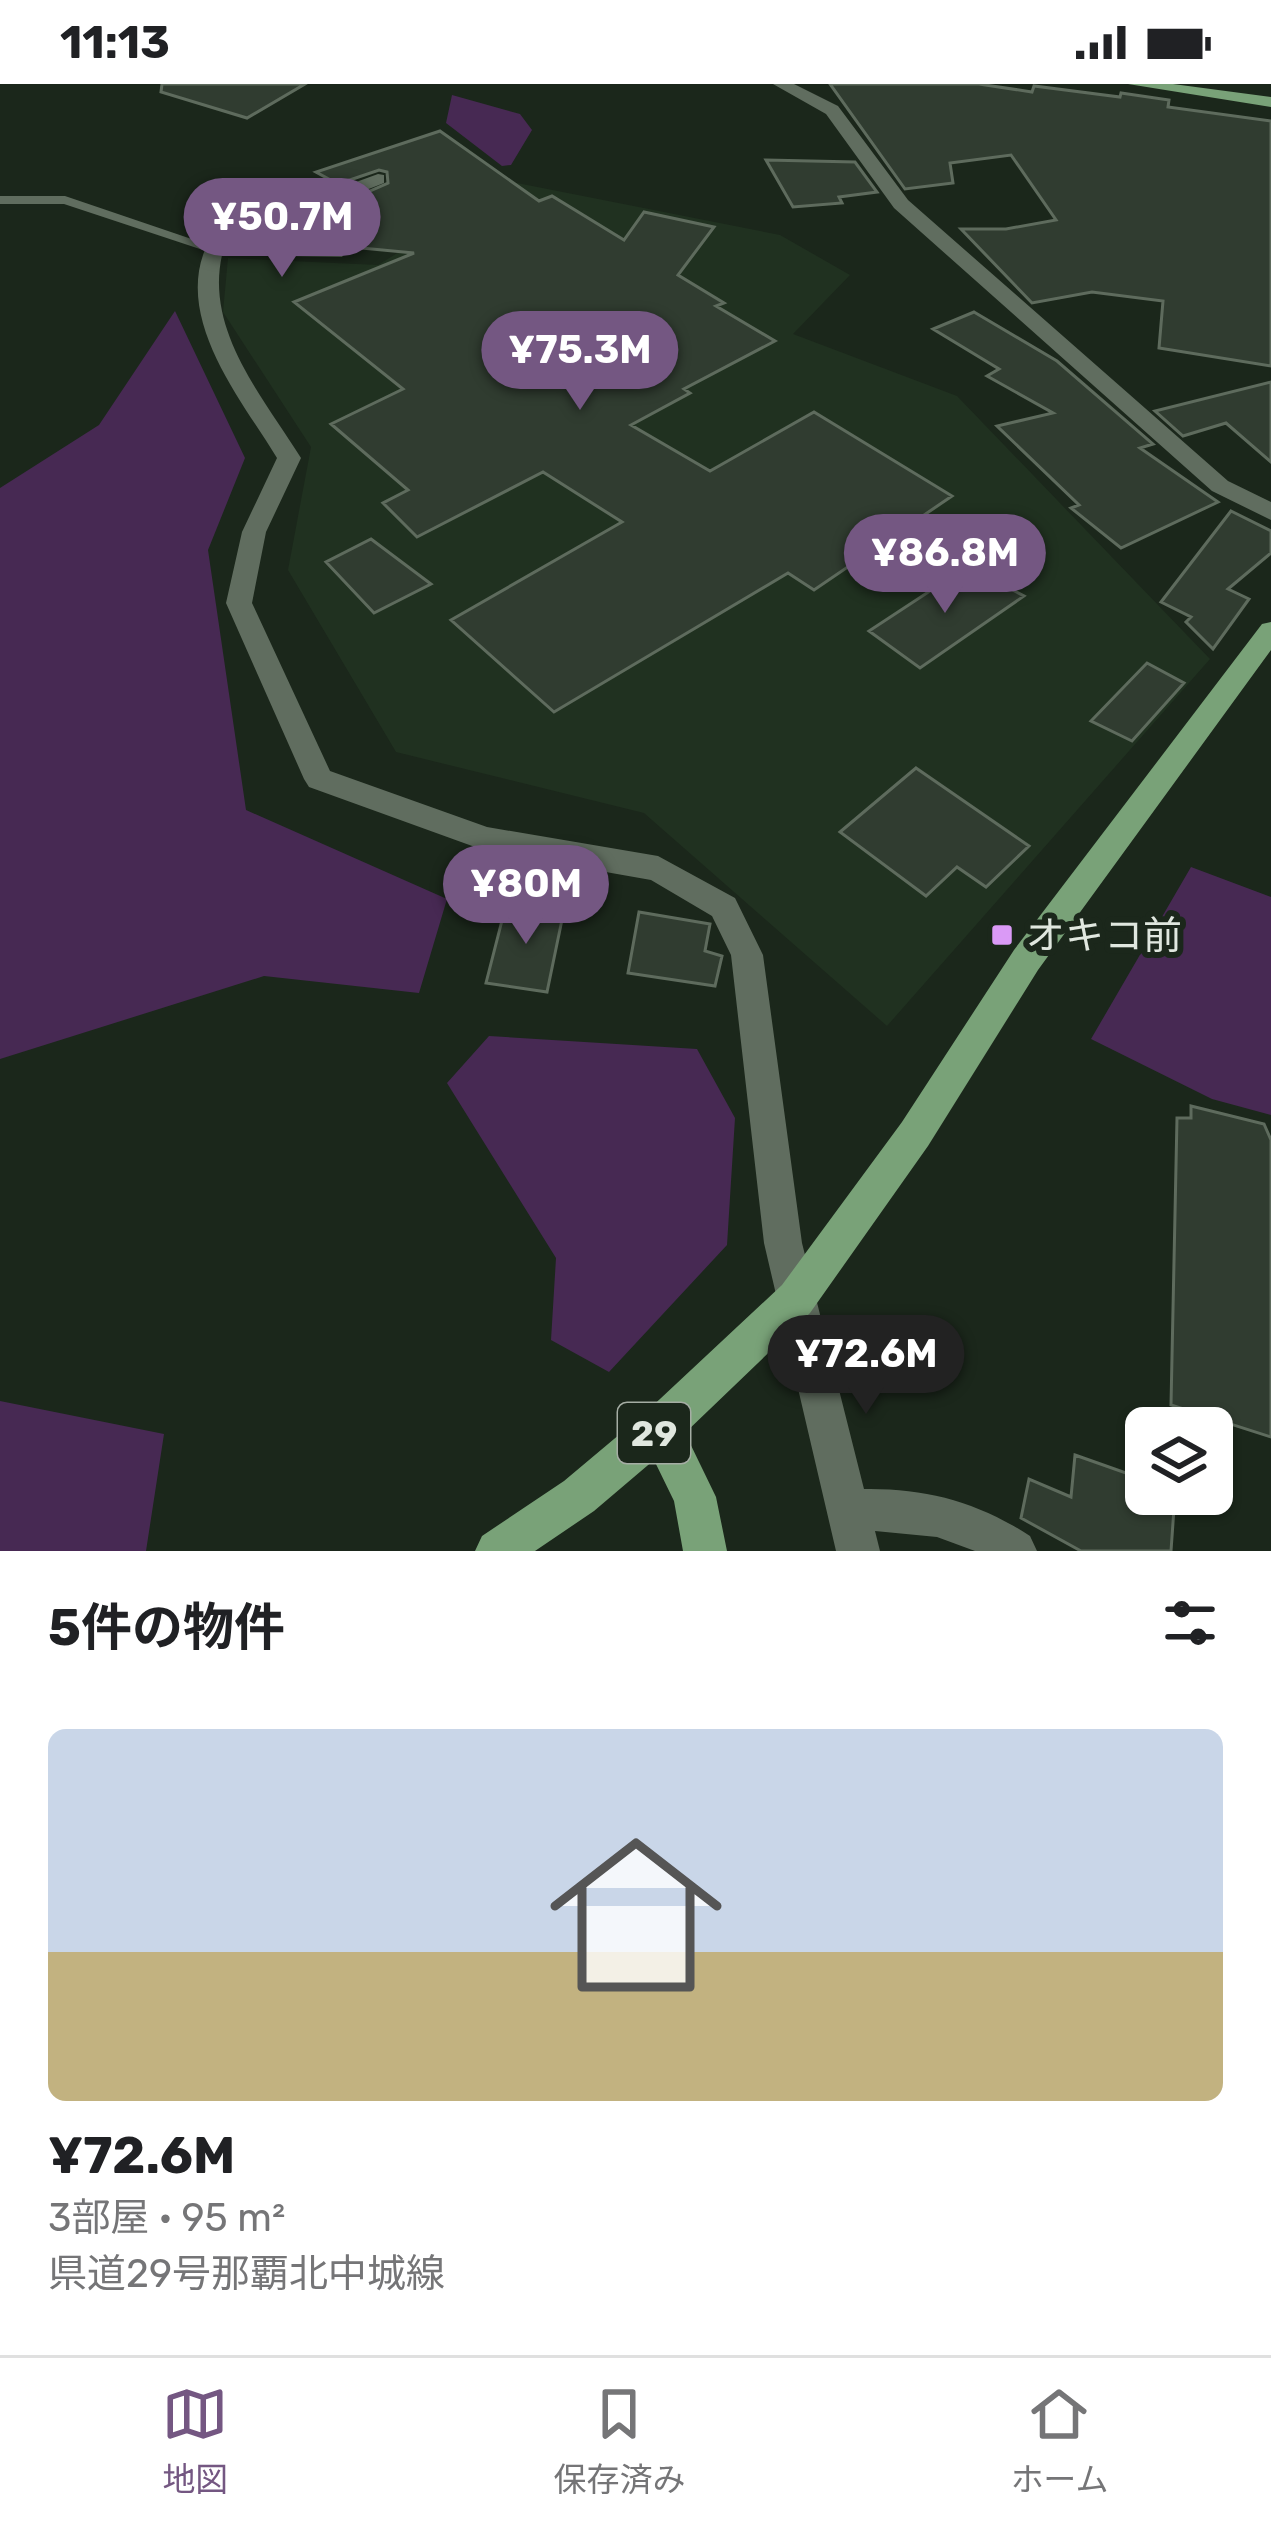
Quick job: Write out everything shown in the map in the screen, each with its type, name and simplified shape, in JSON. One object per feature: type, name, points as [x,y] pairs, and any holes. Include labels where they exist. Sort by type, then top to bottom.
[{"type":"main road","points":[[1136,84],[1271,102]]},
{"type":"main road","name":"29","points":[[497,1551],[579,1496],[660,1428],[796,1299],[915,1134],[1026,960],[1271,632]]},
{"type":"main road","name":"29","points":[[660,1428],[695,1497],[705,1551]]},
{"type":"street","points":[[781,84],[832,110],[901,205],[1220,486],[1271,512]]},
{"type":"street","points":[[278,252],[303,208],[378,179]]},
{"type":"street","points":[[335,254],[214,249],[206,269],[214,329],[289,458],[254,532],[239,603],[319,779],[486,839],[658,869],[724,907],[746,955],[774,1192],[854,1530],[922,1509],[979,1526],[1015,1551]]},
{"type":"lane","points":[[0,200],[65,200],[214,249]]},
{"type":"shaded area","points":[[452,95],[520,114],[532,130],[511,165],[502,166],[446,123]]},
{"type":"shaded area","points":[[512,182],[780,235],[850,275],[793,334],[957,396],[1210,659],[887,1026],[644,813],[396,752],[288,570],[311,447],[223,312],[228,258],[378,265]]},
{"type":"shaded area","points":[[175,311],[245,458],[208,550],[246,810],[447,899],[419,993],[264,976],[0,1059],[0,488],[99,425]]},
{"type":"shaded area","points":[[1191,867],[1271,897],[1271,1115],[1212,1099],[1091,1039]]},
{"type":"shaded area","points":[[489,1036],[697,1049],[735,1118],[727,1245],[609,1372],[551,1340],[556,1258],[447,1083]]},
{"type":"shaded area","points":[[0,1401],[164,1434],[146,1551],[0,1551]]},
{"type":"building","points":[[162,84],[305,84],[247,118],[161,92]]},
{"type":"building","points":[[830,84],[979,84],[1032,92],[1034,86],[1120,97],[1121,93],[1169,100],[1168,107],[1271,121],[1271,366],[1159,348],[1163,301],[1092,292],[1032,303],[961,229],[1006,229],[1056,220],[1011,155],[950,163],[953,183],[905,189]]},
{"type":"building","points":[[440,131],[539,201],[552,196],[624,240],[644,212],[714,227],[678,275],[724,303],[716,306],[775,341],[684,389],[690,393],[631,425],[710,471],[814,412],[952,496],[814,590],[788,573],[554,712],[451,620],[622,522],[543,472],[417,537],[383,503],[408,490],[331,424],[403,389],[294,302],[414,253],[298,242],[318,214],[388,183],[387,172],[379,170],[338,184],[316,172]]},
{"type":"building","points":[[766,160],[855,162],[877,192],[839,197],[842,203],[793,207]]},
{"type":"building","points":[[974,312],[1057,361],[1153,444],[1140,448],[1218,502],[1121,548],[1071,508],[1079,505],[997,426],[1053,413],[987,376],[999,369],[933,329]]},
{"type":"building","points":[[1271,382],[1271,462],[1226,423],[1183,436],[1155,411]]},
{"type":"building","points":[[1231,511],[1271,531],[1271,553],[1228,589],[1249,599],[1213,649],[1186,622],[1191,617],[1161,602]]},
{"type":"building","points":[[371,539],[431,584],[374,613],[326,562]]},
{"type":"building","points":[[968,566],[1024,596],[920,668],[869,631]]},
{"type":"building","points":[[1147,663],[1184,683],[1132,741],[1091,721]]},
{"type":"building","points":[[916,768],[1029,846],[986,887],[957,867],[926,896],[840,832]]},
{"type":"building","points":[[507,901],[564,910],[547,992],[486,983]]},
{"type":"building","points":[[639,912],[710,924],[705,951],[722,956],[715,986],[628,973]]},
{"type":"building","points":[[1191,1106],[1264,1124],[1271,1140],[1271,1437],[1233,1425],[1233,1407],[1171,1405],[1177,1118],[1191,1118]]},
{"type":"building","points":[[1075,1455],[1125,1473],[1125,1515],[1174,1515],[1171,1551],[1081,1551],[1021,1518],[1029,1479],[1071,1497]]},
{"type":"place","name":"オキコ前","points":[[1002,935]]}]
